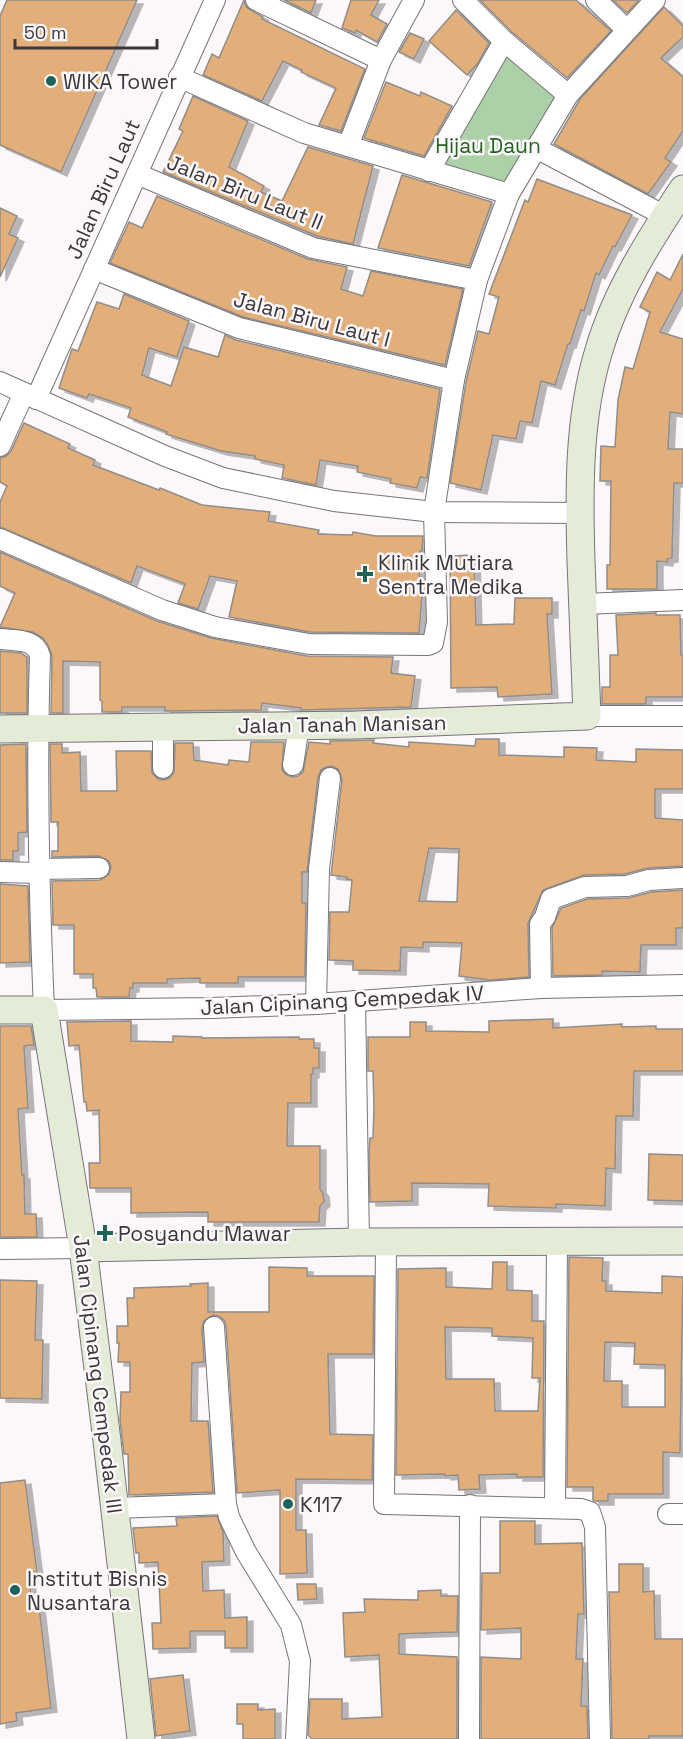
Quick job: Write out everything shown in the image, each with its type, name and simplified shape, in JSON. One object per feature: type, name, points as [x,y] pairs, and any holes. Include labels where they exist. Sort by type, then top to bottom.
[{"type":"street","name":"Jalan Biru Laut","points":[[0,446],[30,396],[94,268],[215,0]]},
{"type":"street","points":[[256,0],[381,60]]},
{"type":"street","points":[[348,146],[381,60],[414,0]]},
{"type":"street","points":[[463,0],[504,41],[568,96]]},
{"type":"street","points":[[596,0],[627,30]]},
{"type":"street","points":[[0,539],[162,610],[215,627],[309,644],[428,645],[435,640],[437,622],[434,512],[454,380],[477,280],[509,194],[568,96],[655,0]]},
{"type":"street","points":[[429,171],[504,41]]},
{"type":"street","points":[[179,77],[304,133],[509,194]]},
{"type":"street","points":[[536,148],[665,216]]},
{"type":"street","name":"Jalan Biru Laut II","points":[[136,174],[313,248],[477,280]]},
{"type":"street","points":[[587,716],[580,513],[584,418],[599,350],[616,306],[644,250],[683,189]]},
{"type":"street","name":"Jalan Biru Laut I","points":[[94,268],[239,328],[454,380]]},
{"type":"street","points":[[0,382],[165,456],[223,478],[334,501],[434,512],[580,513]]},
{"type":"street","points":[[583,604],[683,600]]},
{"type":"street","points":[[0,639],[32,643],[38,649],[40,656],[39,871],[44,1010]]},
{"type":"street","name":"Jalan Tanah Manisan","points":[[0,729],[298,725],[587,716],[683,716]]},
{"type":"street","points":[[293,765],[298,725]]},
{"type":"street","points":[[163,727],[163,768]]},
{"type":"street","points":[[316,1004],[319,869],[330,778]]},
{"type":"street","points":[[0,872],[99,868]]},
{"type":"street","points":[[541,988],[540,924],[551,899],[585,887],[627,885],[649,880],[683,878]]},
{"type":"street","name":"Jalan Cipinang Cempedak IV","points":[[0,1010],[212,1008],[316,1004],[541,988],[683,984]]},
{"type":"street","points":[[355,1001],[359,1242]]},
{"type":"street","name":"Jalan Cipinang Cempedak III","points":[[44,1010],[83,1248],[141,1739]]},
{"type":"street","points":[[0,1249],[359,1242],[683,1241]]},
{"type":"street","points":[[386,1242],[384,1504],[581,1509],[590,1512],[594,1519],[600,1739]]},
{"type":"street","points":[[555,1508],[557,1242]]},
{"type":"street","points":[[214,1326],[226,1504],[229,1517],[246,1552],[291,1625],[300,1661],[296,1739]]},
{"type":"street","points":[[115,1508],[226,1504]]},
{"type":"street","points":[[469,1739],[470,1505]]},
{"type":"green space","name":"Hijau Daun","points":[[504,45],[560,98],[544,114],[504,189],[436,167]]},
{"type":"building","name":"WIKA Tower","points":[[7,0],[137,0],[61,172],[0,145],[0,16]]},
{"type":"building","points":[[244,0],[246,7],[263,17],[262,19],[365,69],[341,131],[319,125],[336,88],[283,61],[262,101],[203,75],[212,54],[219,58]]},
{"type":"building","points":[[284,0],[316,0],[311,13]]},
{"type":"building","points":[[351,0],[379,0],[371,15],[387,24],[377,42],[356,30],[355,33],[342,28]]},
{"type":"building","points":[[480,0],[576,0],[611,31],[567,78],[512,32]]},
{"type":"building","points":[[613,0],[639,0],[627,13]]},
{"type":"building","points":[[664,7],[683,26],[683,37],[661,58],[683,77],[683,131],[665,158],[671,162],[648,194],[554,144],[580,99]]},
{"type":"building","points":[[456,10],[489,43],[478,63],[467,75],[429,41]]},
{"type":"building","points":[[410,33],[424,39],[414,59],[399,52]]},
{"type":"building","points":[[386,82],[420,96],[421,92],[452,106],[424,156],[364,138]]},
{"type":"building","points":[[193,96],[248,121],[229,167],[264,186],[261,192],[282,201],[308,147],[373,166],[353,244],[317,236],[163,172],[183,131],[179,129]]},
{"type":"building","points":[[402,175],[492,202],[469,266],[378,248]]},
{"type":"building","points":[[537,179],[632,215],[599,275],[596,273],[584,311],[581,310],[570,344],[568,344],[555,385],[541,381],[532,423],[520,421],[516,439],[493,435],[481,490],[450,483],[466,382],[478,331],[489,334],[499,297],[489,294],[525,200],[528,202]]},
{"type":"building","points":[[157,196],[308,259],[347,267],[341,289],[363,296],[371,271],[463,289],[445,365],[243,317],[110,263],[129,222],[142,228]]},
{"type":"building","points":[[0,208],[17,216],[9,234],[18,238],[0,277]]},
{"type":"building","points":[[683,254],[683,289],[660,332],[683,339],[683,414],[670,412],[668,449],[683,449],[683,483],[674,483],[672,558],[667,559],[667,562],[657,561],[657,589],[607,589],[607,565],[610,565],[611,481],[600,481],[601,446],[615,447],[618,400],[625,367],[633,369],[650,312],[640,307],[657,272],[670,280]]},
{"type":"building","points":[[124,294],[189,321],[177,357],[149,348],[142,375],[171,386],[184,347],[218,357],[225,335],[236,340],[440,389],[427,478],[420,477],[417,488],[390,483],[391,479],[357,472],[358,466],[320,460],[316,485],[282,478],[284,465],[255,459],[255,456],[221,451],[166,434],[167,432],[128,417],[131,408],[89,394],[87,398],[59,388],[72,349],[78,351],[97,302],[119,309]]},
{"type":"building","points":[[24,423],[70,444],[68,448],[95,460],[93,465],[202,505],[270,512],[268,521],[319,530],[318,534],[352,535],[353,532],[376,536],[423,536],[422,551],[420,551],[419,595],[422,595],[419,633],[310,632],[229,617],[237,581],[210,576],[198,609],[178,603],[185,584],[137,566],[131,583],[0,527],[0,502],[7,486],[0,482],[0,458],[11,451]]},
{"type":"building","points":[[0,552],[157,621],[211,638],[307,656],[393,657],[391,673],[415,676],[411,707],[301,710],[301,708],[262,703],[261,710],[165,711],[165,707],[122,707],[122,712],[102,712],[100,662],[63,661],[63,713],[51,713],[52,656],[48,645],[43,638],[33,632],[0,627],[15,593],[0,586]]},
{"type":"building","points":[[474,555],[476,625],[514,624],[515,598],[552,598],[552,614],[547,614],[552,694],[498,697],[497,687],[451,688],[450,556]]},
{"type":"building","points":[[656,613],[656,615],[680,615],[683,697],[646,697],[646,704],[602,704],[602,687],[610,687],[610,655],[618,655],[616,615]]},
{"type":"building","points":[[0,651],[21,653],[27,657],[27,713],[0,713]]},
{"type":"building","points":[[476,739],[499,739],[499,755],[564,757],[564,747],[597,748],[596,760],[636,762],[636,749],[683,750],[683,789],[655,789],[655,818],[683,820],[683,866],[648,868],[625,874],[584,875],[543,890],[528,923],[529,977],[490,980],[459,976],[462,943],[423,942],[423,948],[401,947],[400,971],[353,970],[353,961],[329,960],[330,912],[349,912],[352,880],[331,875],[342,779],[338,769],[332,766],[326,767],[321,770],[318,777],[307,872],[302,872],[302,903],[306,903],[305,977],[238,977],[238,983],[200,983],[200,978],[167,979],[167,983],[133,983],[129,997],[97,997],[96,988],[93,988],[93,974],[74,974],[74,925],[53,925],[52,881],[100,880],[109,874],[111,867],[109,861],[99,856],[52,857],[52,851],[58,851],[58,822],[51,822],[50,744],[62,744],[62,753],[80,752],[81,791],[117,791],[116,751],[151,751],[152,773],[158,779],[169,778],[174,773],[175,743],[193,743],[194,760],[228,765],[229,760],[249,762],[251,742],[284,742],[282,769],[285,774],[292,777],[303,772],[309,742],[330,744],[330,741],[374,740],[373,743],[409,747],[409,742],[475,746]],"holes":[[[429,848],[459,849],[457,902],[419,901]]]},
{"type":"building","points":[[26,744],[27,832],[18,833],[18,851],[13,851],[13,860],[0,860],[0,745]]},
{"type":"building","points":[[0,884],[28,886],[30,962],[0,963]]},
{"type":"building","points":[[683,890],[683,928],[676,928],[676,945],[641,945],[640,972],[602,971],[602,975],[553,976],[552,928],[561,908],[587,899],[628,898],[651,892]]},
{"type":"building","points":[[553,1019],[553,1028],[622,1024],[622,1027],[656,1026],[656,1029],[683,1029],[683,1071],[634,1071],[633,1116],[616,1116],[615,1169],[606,1168],[605,1206],[556,1204],[556,1208],[488,1206],[489,1184],[412,1183],[412,1201],[370,1202],[369,1152],[370,1138],[373,1138],[374,1107],[373,1071],[368,1071],[368,1037],[410,1037],[410,1022],[426,1022],[426,1031],[489,1032],[489,1021]]},
{"type":"building","points":[[131,1021],[131,1041],[173,1042],[173,1036],[314,1039],[314,1048],[319,1048],[319,1068],[313,1068],[313,1074],[311,1074],[311,1103],[288,1103],[287,1146],[320,1146],[320,1189],[324,1202],[320,1206],[319,1222],[208,1222],[208,1212],[131,1213],[131,1188],[90,1188],[89,1163],[100,1163],[99,1110],[87,1111],[86,1102],[84,1102],[79,1045],[69,1046],[67,1022]]},
{"type":"building","points":[[0,1026],[31,1026],[34,1045],[24,1046],[28,1108],[18,1109],[25,1214],[36,1214],[37,1237],[0,1237]]},
{"type":"building","points":[[649,1154],[683,1155],[683,1201],[648,1200]]},
{"type":"building","points":[[569,1257],[603,1258],[602,1281],[606,1281],[606,1291],[662,1293],[662,1276],[683,1277],[680,1453],[663,1452],[663,1494],[608,1494],[608,1501],[594,1501],[593,1487],[567,1487]],"holes":[[[605,1342],[635,1343],[634,1364],[665,1365],[665,1407],[622,1407],[622,1381],[604,1381]]]},
{"type":"building","points":[[493,1262],[507,1262],[507,1290],[532,1291],[532,1321],[544,1321],[543,1477],[517,1477],[517,1474],[479,1475],[480,1489],[459,1490],[458,1475],[396,1475],[398,1269],[446,1268],[446,1287],[492,1289]],"holes":[[[445,1327],[492,1328],[492,1336],[533,1338],[532,1378],[540,1378],[538,1411],[495,1411],[494,1379],[446,1379]]]},
{"type":"building","points":[[269,1267],[307,1268],[307,1276],[374,1276],[373,1354],[328,1354],[330,1434],[373,1435],[372,1480],[296,1479],[296,1530],[306,1530],[307,1573],[280,1574],[280,1490],[237,1493],[226,1326],[224,1320],[219,1316],[213,1315],[204,1321],[202,1328],[204,1362],[192,1363],[191,1421],[208,1421],[213,1492],[129,1495],[128,1454],[124,1454],[120,1420],[121,1392],[130,1392],[130,1362],[118,1362],[119,1343],[117,1343],[117,1326],[128,1326],[127,1298],[134,1298],[134,1288],[191,1286],[190,1284],[208,1283],[208,1312],[269,1312]]},
{"type":"building","points":[[0,1280],[37,1281],[35,1340],[43,1340],[42,1399],[0,1398]]},
{"type":"building","name":"Institut Bisnis Nusantara","points":[[25,1480],[37,1572],[28,1573],[33,1607],[39,1606],[51,1708],[16,1713],[17,1721],[0,1724],[0,1483]]},
{"type":"building","points":[[217,1516],[223,1532],[224,1561],[202,1562],[203,1591],[224,1590],[225,1618],[247,1617],[247,1648],[225,1648],[225,1631],[190,1631],[190,1648],[153,1649],[152,1623],[161,1623],[158,1562],[139,1563],[133,1528],[177,1526],[176,1518]]},
{"type":"building","points":[[500,1521],[535,1521],[535,1544],[582,1543],[584,1614],[578,1614],[576,1659],[583,1659],[581,1706],[587,1706],[588,1739],[481,1739],[481,1657],[521,1659],[521,1628],[481,1630],[482,1573],[500,1573]]},
{"type":"building","points":[[619,1564],[643,1564],[643,1592],[654,1591],[655,1639],[683,1639],[683,1736],[612,1739],[609,1592],[619,1592]]},
{"type":"building","points":[[297,1584],[316,1584],[317,1599],[298,1600]]},
{"type":"building","points":[[441,1590],[441,1596],[458,1596],[457,1632],[399,1634],[399,1654],[457,1657],[457,1739],[312,1739],[308,1735],[310,1699],[342,1699],[342,1719],[382,1717],[379,1655],[345,1657],[343,1613],[365,1612],[364,1599],[418,1600],[418,1591]]},
{"type":"building","points":[[183,1675],[190,1731],[156,1736],[150,1679]]},
{"type":"building","points":[[237,1704],[258,1704],[258,1710],[275,1709],[275,1739],[243,1739],[243,1724],[237,1724]]},
{"type":"place","name":"WIKA Tower","points":[[51,81]]},
{"type":"place","name":"Klinik Mutiara Sentra Medika","points":[[365,574]]},
{"type":"place","name":"Posyandu Mawar","points":[[105,1233]]},
{"type":"place","name":"K117","points":[[288,1504]]},
{"type":"place","name":"Institut Bisnis Nusantara","points":[[15,1590]]}]
